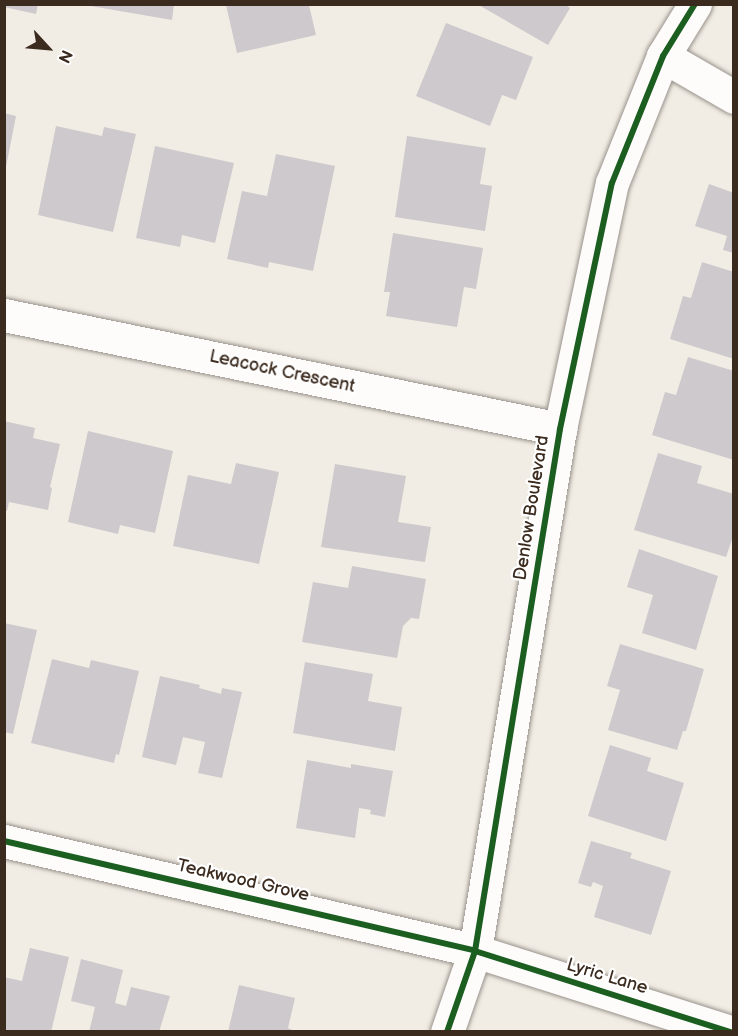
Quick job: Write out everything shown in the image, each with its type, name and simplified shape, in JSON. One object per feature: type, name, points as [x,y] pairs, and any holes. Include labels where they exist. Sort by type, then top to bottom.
[{"type":"street","name":"Denlow Boulevard","points":[[447,1032],[475,951],[560,429],[612,183],[663,56],[694,4]]},
{"type":"street","points":[[663,56],[734,97]]},
{"type":"street","name":"Leacock Crescent","points":[[4,315],[560,429]]},
{"type":"street","name":"Teakwood Grove","points":[[4,841],[475,951]]},
{"type":"street","name":"Lyric Lane","points":[[475,951],[730,1032]]},
{"type":"building","points":[[4,4],[38,4],[36,14],[4,7]]},
{"type":"building","points":[[79,4],[174,4],[172,20]]},
{"type":"building","points":[[477,4],[565,4],[570,8],[548,45]]},
{"type":"building","points":[[226,5],[309,5],[316,35],[237,53]]},
{"type":"building","points":[[446,23],[533,57],[516,100],[502,95],[490,126],[416,96]]},
{"type":"building","points":[[4,113],[16,116],[6,167],[4,167]]},
{"type":"building","points":[[56,126],[102,136],[104,127],[136,134],[113,232],[38,215]]},
{"type":"building","points":[[407,136],[486,148],[480,184],[492,186],[485,231],[395,217]]},
{"type":"building","points":[[155,146],[234,163],[215,243],[182,235],[180,247],[136,238]]},
{"type":"building","points":[[276,154],[335,166],[313,271],[269,262],[268,268],[227,259],[242,191],[267,196]]},
{"type":"building","points":[[709,184],[734,193],[734,253],[723,250],[727,236],[695,226]]},
{"type":"building","points":[[393,233],[483,248],[476,289],[464,287],[457,327],[386,316],[390,292],[384,292]]},
{"type":"building","points":[[702,262],[734,272],[734,359],[670,339],[683,296],[691,298]]},
{"type":"building","points":[[688,357],[734,371],[734,460],[652,435],[665,392],[676,395]]},
{"type":"building","points":[[4,421],[35,428],[33,438],[60,444],[50,487],[52,488],[48,510],[9,502],[7,511],[4,510]]},
{"type":"building","points":[[88,431],[173,451],[155,533],[120,525],[118,534],[68,522]]},
{"type":"building","points":[[658,453],[702,466],[697,483],[734,494],[734,534],[726,557],[634,530]]},
{"type":"building","points":[[236,463],[279,472],[259,564],[173,546],[188,475],[231,484]]},
{"type":"building","points":[[335,464],[406,476],[398,522],[431,527],[425,562],[321,547]]},
{"type":"building","points":[[639,549],[718,576],[696,650],[642,633],[653,595],[627,587]]},
{"type":"building","points":[[352,566],[426,579],[419,619],[411,618],[403,626],[397,658],[302,642],[313,582],[348,588]]},
{"type":"building","points":[[4,623],[37,630],[13,734],[4,732]]},
{"type":"building","points":[[620,644],[704,669],[686,731],[683,731],[677,750],[608,730],[620,690],[607,686]]},
{"type":"building","points":[[52,659],[89,668],[91,660],[139,671],[119,755],[116,754],[114,763],[31,743]]},
{"type":"building","points":[[305,662],[373,674],[368,701],[402,707],[395,751],[293,733]]},
{"type":"building","points":[[160,676],[200,685],[199,688],[221,694],[222,688],[242,692],[222,778],[198,773],[205,742],[183,737],[176,765],[142,757]]},
{"type":"building","points":[[610,745],[651,758],[647,771],[684,783],[666,841],[588,816]]},
{"type":"building","points":[[307,760],[351,768],[351,764],[393,771],[385,817],[370,814],[371,810],[359,808],[355,838],[296,828]]},
{"type":"building","points":[[591,841],[632,853],[630,858],[671,871],[651,935],[594,917],[603,886],[593,882],[591,887],[578,883]]},
{"type":"building","points":[[30,948],[69,957],[51,1032],[4,1032],[4,977],[22,981]]},
{"type":"building","points":[[81,959],[123,970],[115,1003],[126,1006],[131,987],[170,996],[159,1032],[89,1032],[95,1007],[71,1001]]},
{"type":"building","points":[[239,985],[295,998],[288,1028],[296,1032],[228,1032]]},
{"type":"cycle path","points":[[447,1032],[475,951],[560,429],[612,183],[663,56],[695,4]]},
{"type":"cycle path","points":[[4,841],[475,951],[730,1032]]}]
